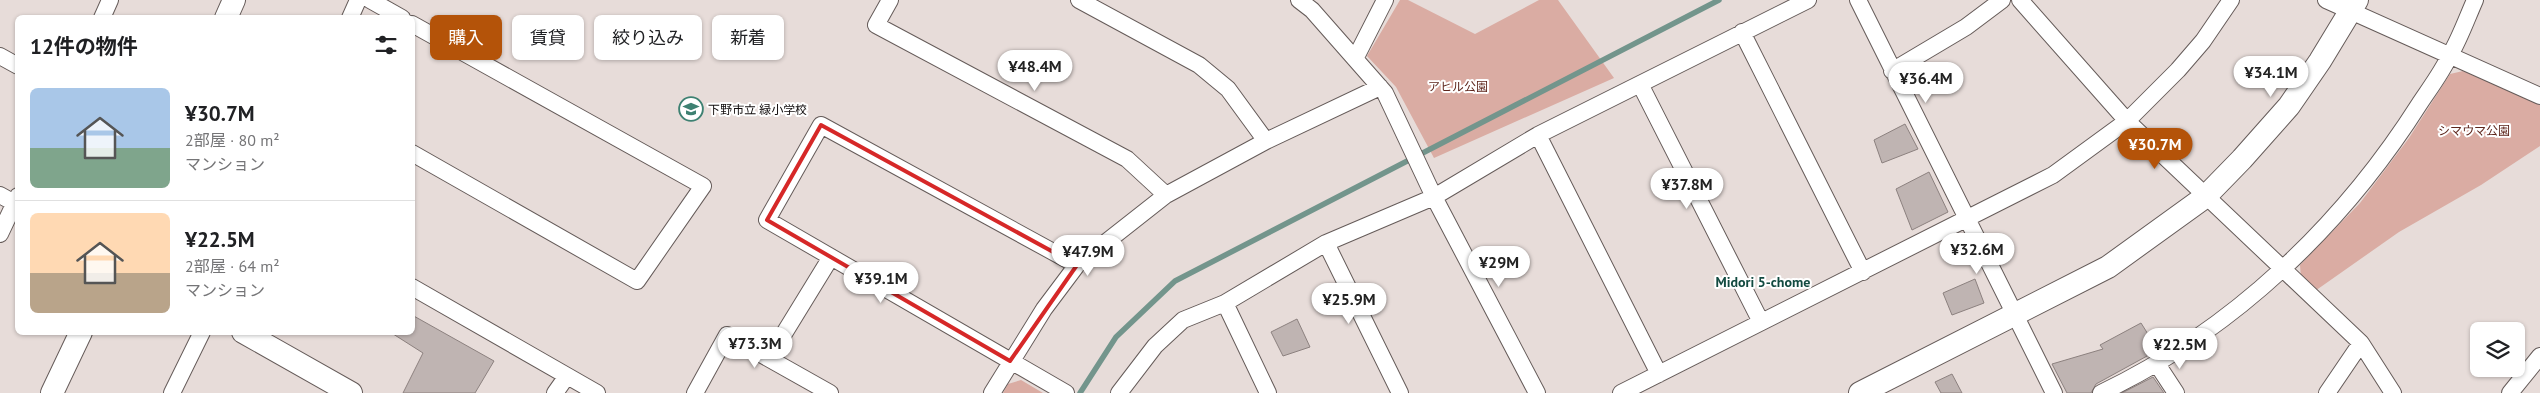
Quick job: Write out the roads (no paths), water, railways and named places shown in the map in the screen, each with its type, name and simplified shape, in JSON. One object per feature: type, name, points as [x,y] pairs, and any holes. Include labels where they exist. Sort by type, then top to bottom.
[{"type":"street","points":[[103,15],[110,0]]},
{"type":"street","points":[[227,15],[234,0]]},
{"type":"street","points":[[351,15],[358,0]]},
{"type":"street","points":[[370,0],[397,15]]},
{"type":"street","points":[[890,0],[876,25],[1127,159],[1166,194]]},
{"type":"street","points":[[1079,0],[1199,65],[1228,89],[1266,140]]},
{"type":"street","points":[[1300,0],[1312,10],[1356,57],[1380,88],[1434,197],[1537,393]]},
{"type":"street","points":[[1356,57],[1385,0]]},
{"type":"street","points":[[1119,393],[1155,346],[1183,320],[1225,303],[1326,243],[1434,197],[1538,135],[1808,0]]},
{"type":"street","points":[[1858,0],[2054,393]]},
{"type":"street","points":[[1892,71],[1966,27],[2002,0]]},
{"type":"street","points":[[2020,0],[2127,121],[2361,343],[2393,393]]},
{"type":"street","points":[[1621,393],[2053,175],[2127,121],[2178,70],[2202,41],[2231,0]]},
{"type":"street","points":[[2326,0],[2354,6],[2450,56],[2540,96]]},
{"type":"street","points":[[2101,393],[2157,364],[2202,333],[2283,270],[2352,198],[2402,132],[2450,56],[2475,0]]},
{"type":"street","points":[[1860,393],[2108,267],[2205,197],[2242,160],[2289,106],[2354,6]]},
{"type":"street","points":[[415,26],[703,186],[637,281],[415,155]]},
{"type":"street","points":[[1742,32],[1863,272]]},
{"type":"street","points":[[0,56],[15,64]]},
{"type":"street","points":[[1640,84],[1761,322]]},
{"type":"street","points":[[992,393],[1010,361],[1044,309],[1077,265],[1166,194],[1266,140],[1380,88]]},
{"type":"street","points":[[1066,393],[767,220],[821,125],[1077,265]]},
{"type":"street","points":[[1538,135],[1659,374]]},
{"type":"street","points":[[0,234],[12,200]]},
{"type":"street","points":[[1326,243],[1400,393]]},
{"type":"street","points":[[769,358],[831,257]]},
{"type":"street","points":[[415,289],[596,393]]},
{"type":"street","points":[[1225,303],[1268,393]]},
{"type":"street","points":[[695,393],[727,334],[830,393]]},
{"type":"street","points":[[52,393],[80,335]]},
{"type":"street","points":[[172,393],[201,335]]},
{"type":"street","points":[[248,335],[351,393]]},
{"type":"street","points":[[2327,393],[2361,343]]},
{"type":"street","points":[[2510,393],[2540,356]]},
{"type":"street","points":[[2157,364],[2176,393]]},
{"type":"street","points":[[555,393],[567,376]]},
{"type":"waterway","points":[[1080,393],[1116,337],[1175,281],[1719,0]]},
{"type":"place","name":"下野市立 緑小学校","points":[[691,109]]},
{"type":"district","name":"Midori 5-chome","points":[[1763,282]]},
{"type":"park label","name":"アヒル公園","points":[[1458,86]]},
{"type":"park label","name":"シマウマ公園","points":[[2474,130]]}]
